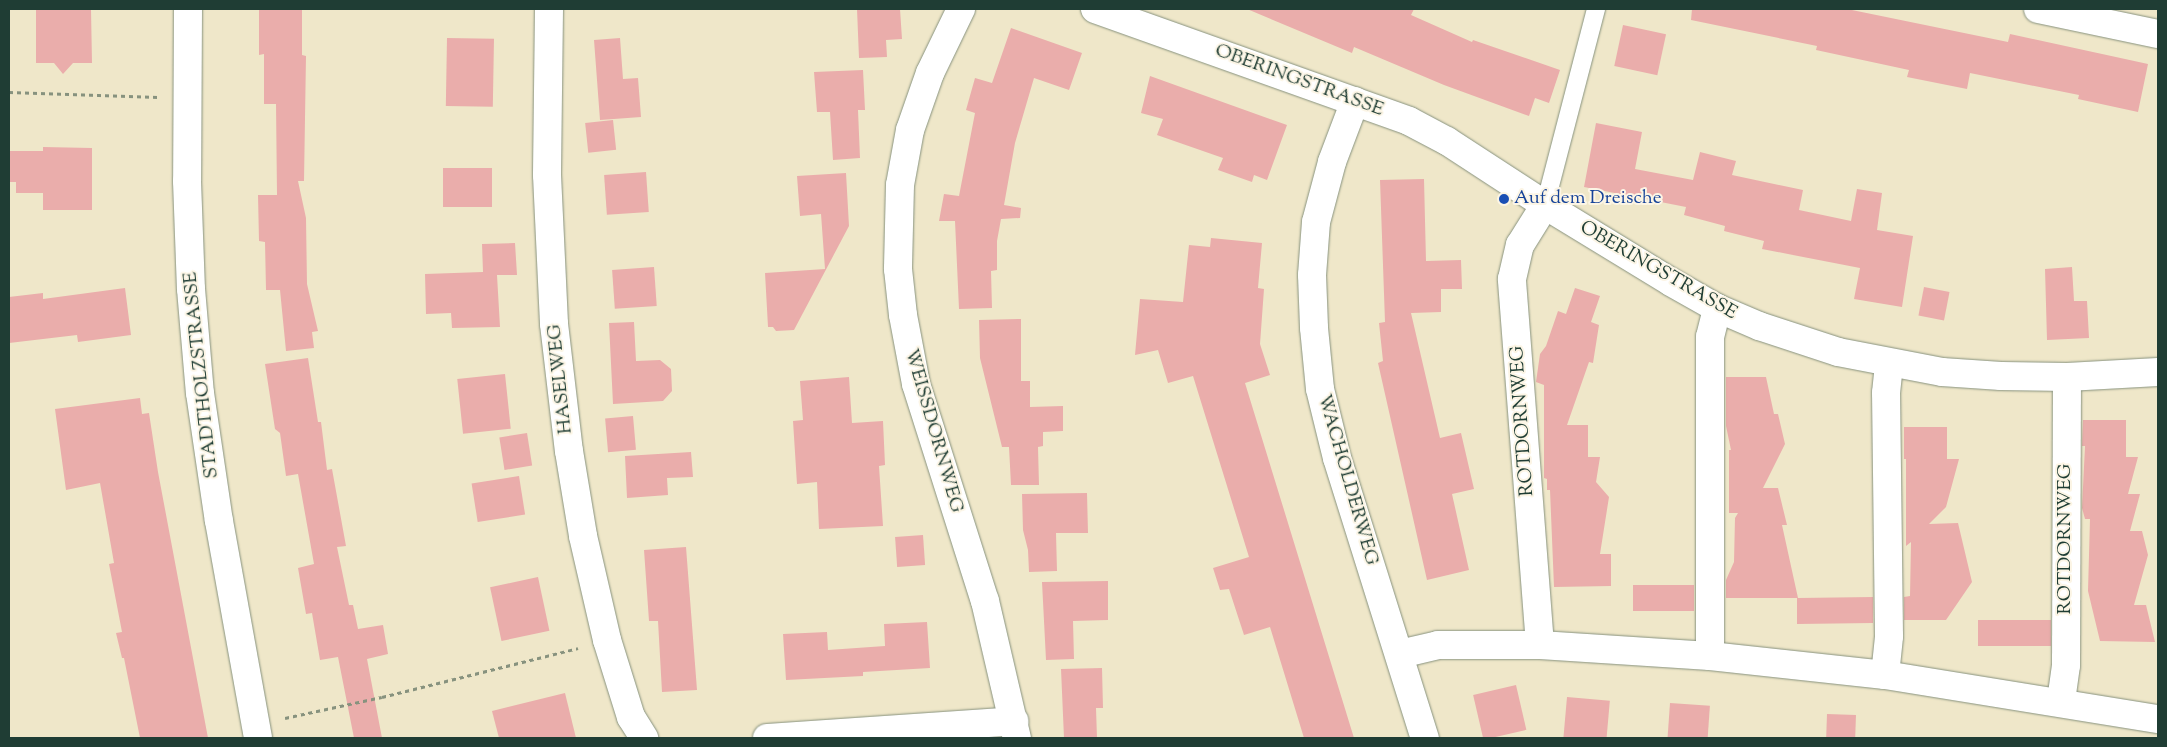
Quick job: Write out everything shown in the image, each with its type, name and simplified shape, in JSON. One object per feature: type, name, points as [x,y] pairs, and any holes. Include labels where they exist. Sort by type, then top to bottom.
[{"type":"street","name":"STADTHOLZSTRASSE","points":[[188,9],[187,98],[191,289],[200,393],[219,520],[257,731]]},
{"type":"street","name":"HASELWEG","points":[[549,9],[547,175],[554,324],[569,451],[583,536],[608,640],[630,717],[644,738]]},
{"type":"street","name":"WEISSDORNWEG","points":[[961,9],[930,73],[910,130],[900,185],[898,269],[903,315],[916,384],[985,601],[1016,729]]},
{"type":"street","name":"OBERINGSTRASSE","points":[[1095,9],[1123,13],[1409,121],[1447,141],[1545,205],[1717,308],[1759,326],[1838,352],[1942,372],[2001,376],[2067,376],[2158,372]]},
{"type":"street","points":[[2038,9],[2158,34]]},
{"type":"street","name":"WACHOLDERWEG","points":[[1355,101],[1332,162],[1316,222],[1312,276],[1314,328],[1320,389],[1337,458],[1425,738]]},
{"type":"street","name":"ROTDORNWEG","points":[[1540,644],[1512,279],[1520,245],[1545,205]]},
{"type":"street","points":[[1710,656],[1710,337],[1717,308]]},
{"type":"street","points":[[1884,674],[1889,636],[1886,393],[1889,363]]},
{"type":"street","name":"ROTDORNWEG","points":[[2061,701],[2066,665],[2067,376]]},
{"type":"street","points":[[1400,654],[1438,645],[1540,644],[1710,656],[1884,674],[2061,701],[2158,719]]},
{"type":"street","points":[[767,738],[1016,729]]},
{"type":"lane","points":[[1545,205],[1596,9]]},
{"type":"path","points":[[9,92],[187,98]]},
{"type":"path","points":[[257,731],[382,697],[608,640]]},
{"type":"building","points":[[36,9],[91,9],[92,63],[73,63],[63,74],[54,63],[36,63]]},
{"type":"building","points":[[259,9],[302,9],[302,55],[306,56],[304,181],[298,181],[306,218],[307,284],[318,331],[312,332],[314,348],[286,351],[280,290],[266,290],[265,242],[259,241],[258,195],[277,195],[276,104],[264,104],[264,54],[259,55]]},
{"type":"building","points":[[857,9],[900,9],[902,39],[886,40],[887,57],[859,58]]},
{"type":"building","points":[[1247,9],[1414,9],[1411,15],[1472,42],[1473,40],[1560,70],[1549,103],[1535,98],[1529,116],[1444,85],[1354,47],[1352,53]]},
{"type":"building","points":[[1692,9],[1847,9],[2008,42],[2010,34],[2148,64],[2138,112],[2078,99],[2079,95],[1970,73],[1967,89],[1907,77],[1909,70],[1816,50],[1817,46],[1691,20]]},
{"type":"building","points":[[1623,25],[1666,34],[1657,75],[1614,66]]},
{"type":"building","points":[[1011,28],[1082,53],[1069,90],[1034,78],[1015,143],[1004,205],[1021,208],[1020,218],[1001,219],[997,241],[997,270],[991,271],[992,308],[959,309],[955,221],[939,221],[944,194],[959,196],[975,113],[966,110],[975,78],[992,83]]},
{"type":"building","points":[[447,38],[494,39],[493,107],[446,106]]},
{"type":"building","points":[[620,38],[623,79],[638,78],[641,117],[600,120],[594,40]]},
{"type":"building","points":[[863,70],[865,110],[858,110],[860,158],[833,160],[830,112],[817,112],[814,72]]},
{"type":"building","points":[[1150,76],[1287,125],[1267,180],[1254,175],[1252,182],[1218,170],[1223,158],[1157,135],[1163,119],[1141,113]]},
{"type":"building","points":[[613,120],[616,150],[588,153],[585,123]]},
{"type":"building","points":[[1596,123],[1642,132],[1635,169],[1693,180],[1700,152],[1736,161],[1732,175],[1803,190],[1799,210],[1851,221],[1857,189],[1882,193],[1877,230],[1913,236],[1902,307],[1854,299],[1860,268],[1762,249],[1764,241],[1724,231],[1725,226],[1684,215],[1686,207],[1584,187]]},
{"type":"building","points":[[43,147],[92,148],[92,210],[43,210],[43,193],[16,193],[16,182],[9,182],[9,151],[43,151]]},
{"type":"building","points":[[443,168],[492,168],[492,207],[443,207]]},
{"type":"building","points":[[646,172],[649,212],[607,215],[604,175]]},
{"type":"building","points":[[846,173],[849,226],[794,330],[776,331],[773,327],[768,327],[765,273],[825,269],[821,214],[800,216],[797,176]]},
{"type":"building","points":[[1424,179],[1426,261],[1461,260],[1462,289],[1441,289],[1441,312],[1411,313],[1440,438],[1461,433],[1474,489],[1452,494],[1469,570],[1427,580],[1378,363],[1383,361],[1379,323],[1385,322],[1380,180]]},
{"type":"building","points":[[1211,238],[1262,243],[1258,288],[1264,289],[1260,344],[1270,375],[1245,383],[1354,738],[1304,738],[1270,627],[1244,635],[1229,589],[1220,590],[1213,568],[1249,557],[1193,376],[1168,383],[1158,350],[1135,355],[1140,299],[1183,302],[1189,245],[1210,247]]},
{"type":"building","points":[[515,243],[517,275],[497,275],[500,327],[452,328],[451,313],[426,314],[425,274],[483,272],[482,244]]},
{"type":"building","points":[[654,267],[657,306],[615,309],[612,270]]},
{"type":"building","points":[[2072,267],[2074,301],[2087,301],[2089,338],[2047,340],[2045,269]]},
{"type":"building","points":[[1924,287],[1950,292],[1944,320],[1918,315]]},
{"type":"building","points":[[125,288],[131,335],[78,342],[77,335],[9,343],[9,297],[43,293],[43,299]]},
{"type":"building","points":[[1575,288],[1600,296],[1591,322],[1599,325],[1593,363],[1589,362],[1567,425],[1588,425],[1588,457],[1600,457],[1596,482],[1609,497],[1600,554],[1611,554],[1611,586],[1554,587],[1550,490],[1547,490],[1547,479],[1544,478],[1544,385],[1536,382],[1540,354],[1546,346],[1558,311],[1566,314]]},
{"type":"building","points":[[1021,319],[1021,381],[1030,381],[1030,407],[1063,406],[1063,431],[1043,432],[1043,446],[1038,447],[1039,485],[1011,485],[1009,447],[1002,447],[980,358],[979,320]]},
{"type":"building","points":[[634,322],[636,361],[660,360],[671,369],[672,391],[663,401],[613,404],[609,323]]},
{"type":"building","points":[[308,358],[318,422],[321,422],[327,470],[332,469],[346,546],[337,547],[349,605],[353,605],[358,629],[383,625],[388,654],[367,659],[382,738],[354,738],[338,657],[320,660],[312,613],[306,614],[298,568],[314,564],[298,474],[286,476],[280,433],[275,429],[265,364]]},
{"type":"building","points":[[505,374],[511,429],[463,434],[457,379]]},
{"type":"building","points":[[849,377],[852,423],[883,421],[885,465],[879,466],[883,526],[819,529],[817,482],[797,484],[793,421],[803,420],[800,381]]},
{"type":"building","points":[[1726,377],[1766,377],[1774,414],[1778,414],[1785,444],[1763,488],[1778,488],[1787,525],[1782,525],[1798,598],[1873,597],[1873,623],[1797,624],[1797,598],[1726,598],[1726,580],[1734,562],[1735,518],[1738,513],[1729,513],[1729,450],[1731,450],[1726,426]]},
{"type":"building","points":[[140,398],[142,414],[149,413],[158,472],[208,738],[140,738],[124,658],[122,658],[116,633],[122,632],[109,564],[114,563],[100,483],[66,490],[55,409]]},
{"type":"building","points":[[633,416],[636,450],[608,452],[605,418]]},
{"type":"building","points":[[2083,420],[2126,420],[2126,457],[2138,457],[2128,494],[2140,494],[2130,531],[2142,531],[2148,555],[2134,605],[2146,605],[2155,642],[2100,641],[2088,591],[2090,519],[2085,519],[2082,508],[2085,446],[2082,446]]},
{"type":"building","points":[[1904,427],[1947,427],[1947,459],[1959,459],[1946,507],[1929,524],[1958,523],[1972,582],[1946,620],[1904,620],[1904,597],[1910,596],[1911,542],[1906,546]]},
{"type":"building","points":[[527,433],[532,466],[505,470],[499,437]]},
{"type":"building","points":[[691,452],[693,477],[667,478],[668,495],[627,498],[625,456]]},
{"type":"building","points":[[519,476],[525,515],[478,522],[472,484]]},
{"type":"building","points":[[1087,493],[1088,533],[1056,533],[1057,571],[1029,572],[1028,550],[1023,530],[1022,494]]},
{"type":"building","points":[[923,535],[925,565],[897,567],[895,537]]},
{"type":"building","points":[[686,547],[697,690],[662,692],[658,621],[649,621],[644,550]]},
{"type":"building","points":[[538,577],[549,631],[502,641],[490,587]]},
{"type":"building","points":[[1108,581],[1108,620],[1073,621],[1074,659],[1046,660],[1042,582]]},
{"type":"building","points":[[1633,585],[1694,585],[1694,611],[1633,611]]},
{"type":"building","points":[[1978,620],[2051,620],[2051,646],[1978,646]]},
{"type":"building","points":[[927,622],[930,668],[863,672],[863,676],[786,680],[783,634],[827,632],[828,650],[885,646],[884,624]]},
{"type":"building","points":[[1102,668],[1103,708],[1096,708],[1097,738],[1064,738],[1061,669]]},
{"type":"building","points":[[1516,685],[1526,730],[1483,738],[1473,695]]},
{"type":"building","points":[[565,693],[576,738],[499,738],[492,711]]},
{"type":"building","points":[[1567,697],[1610,701],[1607,738],[1563,738]]},
{"type":"building","points":[[1670,703],[1710,706],[1708,738],[1668,738]]},
{"type":"building","points":[[1827,714],[1856,715],[1855,738],[1826,738]]},
{"type":"place","name":"Auf dem Dreische","points":[[1504,199]]}]
